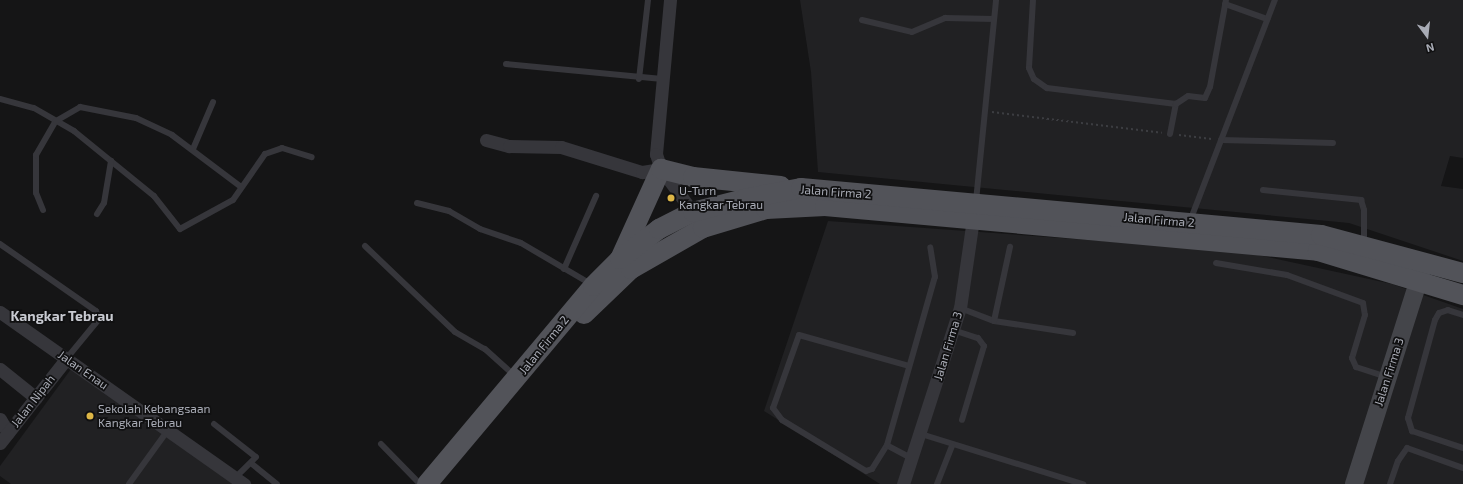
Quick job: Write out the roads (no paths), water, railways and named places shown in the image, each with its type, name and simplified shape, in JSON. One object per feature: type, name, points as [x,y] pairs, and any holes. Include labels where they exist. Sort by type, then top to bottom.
[{"type":"main road","points":[[620,259],[662,169],[694,177],[801,188]]},
{"type":"main road","name":"Jalan Firma 2","points":[[428,484],[518,378],[599,290],[620,259],[659,229],[698,220],[801,188],[974,211],[1318,251],[1419,281],[1463,296]]},
{"type":"main road","name":"Jalan Firma 2","points":[[599,290],[631,269],[698,220],[766,210],[825,206],[974,211],[1189,223],[1321,235],[1463,271]]},
{"type":"street","points":[[670,0],[656,143],[662,169],[698,220]]},
{"type":"street","points":[[486,140],[509,146],[561,147],[642,172],[662,169]]},
{"type":"street","name":"Jalan Firma 3","points":[[903,484],[911,458],[921,434],[960,308],[974,211]]},
{"type":"street","name":"Jalan Firma 3","points":[[1354,484],[1425,261]]},
{"type":"street","name":"Jalan Enau","points":[[0,312],[239,481]]},
{"type":"street","name":"Jalan Nipah","points":[[4,438],[67,358]]},
{"type":"street","points":[[0,369],[36,398]]},
{"type":"street","points":[[0,419],[4,438]]},
{"type":"lane","points":[[639,79],[648,0]]},
{"type":"lane","points":[[974,211],[996,0]]},
{"type":"lane","points":[[1033,0],[1029,68],[1034,79],[1047,88],[1176,104],[1188,96],[1205,98],[1210,87],[1226,2],[1267,19]]},
{"type":"lane","points":[[1189,223],[1275,0]]},
{"type":"lane","points":[[862,20],[912,32],[945,18],[994,19]]},
{"type":"lane","points":[[506,64],[639,79],[662,79]]},
{"type":"lane","points":[[0,99],[34,108],[56,121],[111,161],[154,196],[180,229],[233,200],[239,194],[240,186],[265,154],[282,148],[312,157]]},
{"type":"lane","points":[[193,149],[213,102]]},
{"type":"lane","points":[[1170,134],[1176,104]]},
{"type":"lane","points":[[43,210],[36,193],[36,155],[56,121],[80,107],[136,118],[193,149],[240,186]]},
{"type":"lane","points":[[1221,140],[1333,142]]},
{"type":"lane","points":[[97,214],[104,203],[111,161]]},
{"type":"lane","points":[[1263,190],[1361,200],[1364,210],[1364,246]]},
{"type":"lane","points":[[564,269],[596,196]]},
{"type":"lane","points":[[417,204],[449,210],[480,230],[521,243],[599,290]]},
{"type":"lane","points":[[0,244],[96,311],[99,319],[89,335],[67,358]]},
{"type":"lane","points":[[365,246],[455,332],[485,349],[518,378]]},
{"type":"lane","points":[[909,366],[799,335],[773,408],[782,420],[866,471],[872,469],[887,445],[935,277],[930,247]]},
{"type":"lane","points":[[994,321],[1010,248]]},
{"type":"lane","points":[[1216,263],[1287,275],[1363,303],[1364,315],[1352,358],[1356,368],[1387,378]]},
{"type":"lane","points":[[960,308],[994,321],[1073,334]]},
{"type":"lane","points":[[1463,315],[1448,310],[1439,313],[1435,320],[1408,418],[1412,431],[1463,448]]},
{"type":"lane","points":[[953,330],[978,338],[984,346],[962,420]]},
{"type":"lane","points":[[214,424],[256,457],[239,481]]},
{"type":"lane","points":[[129,484],[168,430]]},
{"type":"lane","points":[[921,434],[952,446],[1083,484]]},
{"type":"lane","points":[[381,444],[420,484]]},
{"type":"lane","points":[[887,445],[911,458]]},
{"type":"lane","points":[[937,484],[952,446]]},
{"type":"lane","points":[[1390,484],[1398,461],[1407,448],[1463,468]]},
{"type":"lane","points":[[252,464],[276,484]]},
{"type":"place","name":"U-Turn Kangkar Tebrau","points":[[671,198]]},
{"type":"place","name":"Sekolah Kebangsaan Kangkar Tebrau","points":[[90,416]]},
{"type":"district","name":"Kangkar Tebrau","points":[[62,316]]}]
